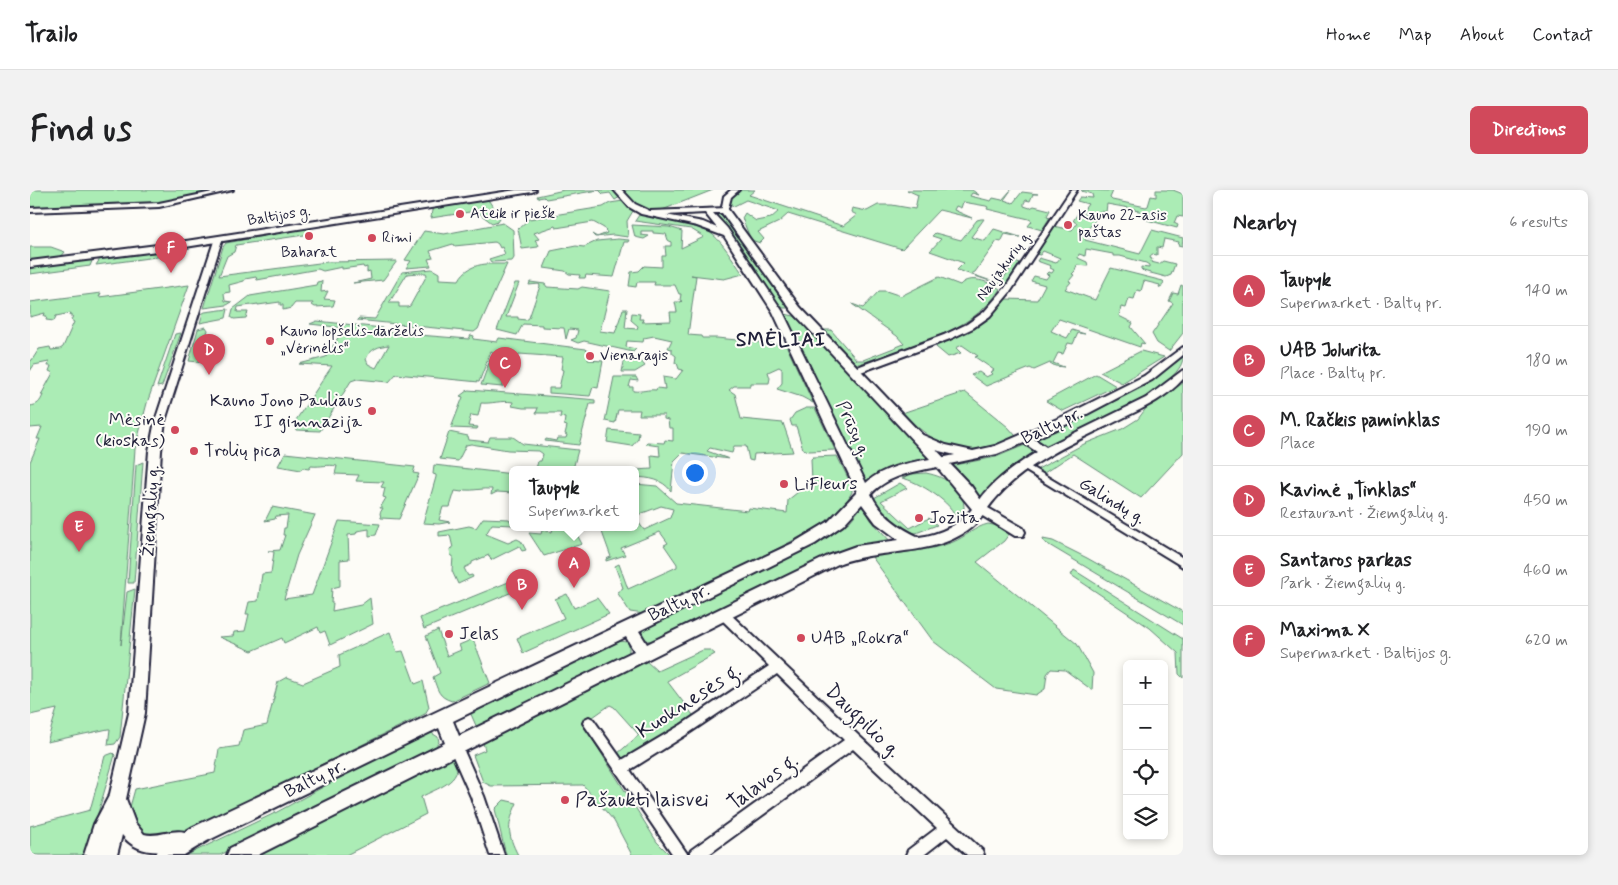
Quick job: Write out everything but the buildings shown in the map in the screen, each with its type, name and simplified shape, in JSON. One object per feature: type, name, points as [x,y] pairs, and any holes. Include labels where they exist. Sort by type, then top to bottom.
[{"type":"main road","name":"Baltijos g.","points":[[30,264],[218,240],[532,190]]},
{"type":"main road","name":"Prūsų g.","points":[[618,190],[634,207],[652,214],[702,223],[730,240]]},
{"type":"main road","points":[[466,192],[473,200]]},
{"type":"main road","points":[[652,214],[724,210]]},
{"type":"main road","name":"Prūsų g.","points":[[724,210],[796,308],[966,490],[980,509]]},
{"type":"main road","name":"Prūsų g.","points":[[707,211],[730,240],[778,312],[863,493],[878,517],[889,527],[917,543]]},
{"type":"main road","points":[[778,312],[796,308]]},
{"type":"main road","name":"Baltų pr.","points":[[166,855],[200,834],[815,537],[830,528],[844,516],[863,493],[884,477],[899,470],[940,462]]},
{"type":"main road","name":"Prūsų g.","points":[[918,466],[931,468],[953,476]]},
{"type":"main road","name":"Baltų pr.","points":[[237,855],[834,560],[855,552],[917,543],[948,535],[972,520],[980,509]]},
{"type":"main road","points":[[628,627],[644,653]]},
{"type":"main road","points":[[443,718],[455,747]]},
{"type":"street","points":[[30,210],[159,204],[230,190]]},
{"type":"street","points":[[724,210],[728,196],[735,190]]},
{"type":"street","name":"Naujakurių g.","points":[[855,371],[947,337],[970,326],[987,314],[1008,289],[1074,190]]},
{"type":"street","name":"Žiemgalių g.","points":[[108,855],[115,827],[119,790],[138,713],[155,451],[160,421],[218,240]]},
{"type":"street","name":"Baltų pr.","points":[[940,462],[997,450],[1025,438],[1127,390],[1164,367],[1183,350]]},
{"type":"street","name":"Baltų pr.","points":[[980,509],[989,494],[1006,478],[1046,453],[1139,406],[1167,389],[1183,373]]},
{"type":"street","points":[[918,438],[943,448],[979,455]]},
{"type":"street","points":[[1025,438],[1046,453]]},
{"type":"street","name":"Galindų g.","points":[[1024,466],[1183,563]]},
{"type":"street","points":[[980,509],[1019,532]]},
{"type":"street","name":"Daugpilio g.","points":[[723,614],[854,741],[977,855]]},
{"type":"street","name":"Kuoknesės g.","points":[[621,768],[685,729],[778,667]]},
{"type":"street","points":[[589,723],[680,855]]},
{"type":"street","name":"Talavos g.","points":[[696,855],[854,741]]},
{"type":"street","points":[[455,747],[477,796],[497,855]]},
{"type":"street","points":[[119,790],[126,826],[129,833],[138,842],[161,845],[200,834]]},
{"type":"street","name":"Žiemgalių g.","points":[[93,855],[100,830],[119,790]]},
{"type":"street","points":[[913,855],[948,828]]},
{"type":"green space","points":[[30,190],[223,190],[159,203],[30,208]]},
{"type":"green space","points":[[564,190],[599,190],[546,199],[544,197],[538,198],[537,196]]},
{"type":"green space","points":[[599,190],[614,190],[620,197],[615,200],[610,193],[603,194]]},
{"type":"green space","points":[[622,190],[713,190],[657,212],[637,205]]},
{"type":"green space","points":[[741,190],[755,190],[749,195],[843,226],[857,215],[851,212],[852,208],[867,211],[878,205],[892,205],[915,209],[918,195],[907,190],[972,190],[979,195],[972,193],[970,196],[991,201],[993,198],[1002,200],[1011,190],[1004,200],[1013,203],[1022,192],[1038,194],[1033,194],[1030,201],[1026,200],[1024,206],[1030,208],[1034,206],[1050,210],[1047,216],[1050,217],[1042,230],[1028,226],[1032,221],[1029,219],[987,209],[988,207],[986,206],[963,202],[961,208],[956,206],[954,210],[972,218],[939,210],[902,249],[788,214],[779,222],[758,232],[764,239],[760,243],[751,240],[742,218],[745,213],[756,221],[771,218],[779,211],[746,200],[734,206],[729,204],[730,199]]},
{"type":"green space","points":[[1082,190],[1113,191],[1110,198],[1112,200],[1146,207],[1151,196],[1156,197],[1156,190],[1173,190],[1183,194],[1183,217],[1177,216],[1174,223],[1178,225],[1177,228],[1147,220],[1148,216],[1166,221],[1167,218],[1164,216],[1107,204],[1106,212],[1100,211],[1099,217],[1085,233],[1094,239],[1087,237],[1085,240],[1140,254],[1152,230],[1183,238],[1182,246],[1178,245],[1179,242],[1164,239],[1162,248],[1157,247],[1157,255],[1152,254],[1150,258],[1152,259],[1151,262],[1159,264],[1163,261],[1175,264],[1171,275],[1166,277],[1143,271],[1141,267],[1149,268],[1149,265],[1146,263],[1086,249],[1085,256],[1079,254],[1078,258],[1087,262],[1088,266],[1077,265],[1072,274],[1074,275],[1069,281],[1071,282],[1065,289],[1095,300],[1111,268],[1163,281],[1161,288],[1159,287],[1160,285],[1144,281],[1141,291],[1137,290],[1134,299],[1129,298],[1126,308],[1121,307],[1119,316],[1133,323],[1131,327],[1145,344],[1141,343],[1140,347],[1059,319],[1051,331],[1067,338],[1072,330],[1085,334],[1078,333],[1073,344],[1068,343],[1063,354],[1058,353],[1053,363],[1064,367],[1055,366],[1050,363],[1034,370],[1030,368],[986,386],[971,375],[979,372],[986,377],[992,374],[990,372],[994,370],[975,357],[978,356],[962,345],[956,348],[961,353],[948,357],[936,347],[983,320],[1006,299],[1037,300],[1045,285],[1031,281],[1034,276],[1046,279],[1049,275],[1046,274],[1048,272],[1052,273],[1054,270],[1050,268],[1051,266],[1037,261],[1039,258],[1056,263],[1060,258],[1043,251],[1040,255],[1035,254],[1053,226],[1072,230],[1077,223],[1073,221],[1078,213],[1089,215],[1083,211],[1088,204],[1077,201],[1080,197],[1093,198],[1092,194]]},
{"type":"green space","points":[[489,201],[500,218],[498,221],[492,223],[476,211],[431,218],[432,210],[436,208]]},
{"type":"green space","points":[[623,201],[633,211],[627,221],[628,237],[613,235],[598,237],[607,233],[604,228],[593,222],[556,228],[555,226],[534,233],[539,239],[535,240],[539,245],[538,247],[522,249],[518,229],[529,219],[603,207],[610,203]]},
{"type":"green space","points":[[712,213],[724,216],[789,308],[783,308],[768,291]]},
{"type":"green space","points":[[639,215],[696,225],[706,230],[721,243],[743,274],[724,279],[691,275],[696,276],[688,335],[701,336],[702,338],[786,345],[813,403],[802,397],[777,389],[782,383],[782,369],[779,367],[768,372],[769,383],[750,383],[750,386],[734,386],[729,390],[735,394],[741,419],[783,423],[793,452],[754,454],[753,461],[749,460],[746,446],[734,446],[732,453],[710,448],[707,451],[729,459],[682,453],[674,461],[671,491],[660,482],[639,478],[639,470],[652,469],[651,455],[660,456],[659,446],[645,444],[647,442],[664,443],[665,440],[673,441],[673,428],[669,428],[668,420],[664,419],[664,415],[639,415],[640,410],[618,410],[615,423],[605,421],[614,377],[636,377],[638,381],[631,380],[629,387],[633,387],[633,391],[665,389],[663,377],[676,379],[683,370],[679,369],[677,363],[675,363],[676,356],[672,353],[672,349],[668,348],[672,340],[654,336],[644,338],[643,342],[627,341],[626,347],[636,349],[633,352],[584,341],[578,343],[571,340],[576,338],[578,330],[569,329],[566,339],[564,328],[542,327],[542,325],[523,324],[517,335],[497,330],[515,283],[519,283],[506,317],[518,317],[518,319],[526,320],[529,318],[540,286],[539,284],[529,285],[530,282],[545,284],[547,287],[578,289],[582,287],[610,291],[600,331],[615,333],[623,309],[627,309],[625,328],[637,329],[638,326],[631,320],[632,313],[640,314],[639,319],[643,319],[642,322],[671,321],[670,312],[677,312],[675,302],[682,301],[680,300],[681,294],[679,294],[675,285],[654,285],[655,282],[637,282],[636,287],[629,286],[631,272],[639,271],[644,266],[662,267],[662,256],[666,256],[665,246],[671,246],[671,242],[666,234],[653,233],[653,231],[641,231],[641,235],[649,236],[644,239],[635,237],[632,225],[669,227],[682,231],[681,248],[704,237],[691,229],[635,221]]},
{"type":"green space","points":[[984,219],[971,237],[985,241],[994,229],[1020,237],[1005,234],[1001,242],[997,241],[975,272],[971,274],[1000,284],[1015,261],[1020,263],[1005,285],[1002,285],[957,270],[964,263],[930,251],[941,239],[932,236],[935,233],[961,240],[977,220]]},
{"type":"green space","points":[[503,223],[513,230],[514,258],[512,261],[491,262],[489,259],[505,254],[502,247],[500,248],[495,242],[454,246],[453,244],[430,251],[433,258],[428,259],[431,266],[406,268],[411,261],[405,260],[424,231],[444,234]]},
{"type":"green space","points":[[308,228],[311,234],[236,245],[234,252],[227,256],[219,276],[327,262],[397,261],[383,280],[353,283],[371,279],[370,271],[367,272],[367,267],[364,268],[363,266],[342,269],[342,267],[323,271],[318,269],[257,280],[256,277],[245,279],[244,281],[229,285],[230,292],[224,293],[225,301],[232,302],[227,305],[204,308],[223,247],[226,243]]},
{"type":"green space","points":[[629,240],[624,242],[614,277],[586,275],[585,278],[579,278],[580,275],[544,268],[551,251],[576,246],[584,247],[597,241]]},
{"type":"green space","points":[[30,247],[51,247],[65,252],[61,257],[30,261]]},
{"type":"green space","points":[[166,251],[168,253],[164,256],[96,265],[100,259]]},
{"type":"green space","points":[[92,261],[90,266],[30,274],[30,267]]},
{"type":"green space","points":[[507,264],[478,329],[474,332],[357,320],[359,318],[375,319],[402,272],[432,269],[439,273],[439,279],[459,280],[467,271],[482,265]],"holes":[[[426,273],[427,275],[410,306],[399,307],[399,303],[389,303],[407,274]]]},
{"type":"green space","points":[[939,277],[960,285],[969,280],[980,280],[1000,289],[988,304],[956,328],[937,337],[859,364],[852,363],[821,330],[831,330],[857,360],[863,360],[904,344],[897,336],[852,304],[863,308],[879,291],[886,291],[901,296]]},
{"type":"green space","points":[[322,281],[321,292],[328,291],[324,299],[335,300],[333,306],[315,307],[312,305],[313,303],[295,303],[291,308],[283,310],[283,305],[280,305],[280,302],[258,304],[238,307],[237,312],[248,312],[246,318],[234,319],[231,317],[233,309],[250,296],[316,285],[317,282]]},
{"type":"green space","points":[[189,285],[147,403],[135,449],[121,645],[127,592],[135,589],[120,737],[115,744],[108,745],[110,729],[108,729],[47,742],[57,709],[30,715],[30,462],[40,439],[37,439],[42,427],[30,428],[30,406],[40,401],[43,395],[41,395],[53,373],[49,371],[51,366],[48,366],[49,362],[34,365],[30,371],[30,361],[39,349],[50,347],[51,350],[63,347],[74,322],[71,320],[73,316],[70,316],[71,313],[56,316],[54,321],[46,320],[47,316],[44,316],[45,313],[30,317],[30,302],[101,293],[99,297]]},
{"type":"green space","points":[[1181,285],[1183,286],[1183,333],[1169,351],[1157,343],[1152,334],[1173,303],[1169,301],[1173,293],[1178,294]]},
{"type":"green space","points":[[228,309],[226,318],[200,323],[205,312]]},
{"type":"green space","points":[[785,314],[794,316],[812,332],[931,458],[896,466],[864,483],[784,317]]},
{"type":"green space","points":[[317,321],[382,328],[381,332],[469,339],[471,335],[474,336],[473,339],[497,342],[499,338],[586,349],[590,353],[588,360],[603,361],[598,388],[593,387],[590,396],[549,393],[549,388],[559,388],[563,370],[561,369],[563,357],[519,354],[508,383],[504,383],[502,387],[481,385],[489,363],[510,365],[489,362],[493,352],[491,351],[479,382],[396,374],[389,382],[357,379],[351,381],[320,431],[296,430],[294,423],[332,366],[299,364],[326,357],[344,328],[310,324]],"holes":[[[389,345],[376,368],[368,364],[366,359],[375,349]]]},
{"type":"green space","points":[[206,327],[208,330],[199,362],[189,361],[198,329]]},
{"type":"green space","points":[[181,333],[162,386],[157,387],[175,334]]},
{"type":"green space","points":[[1141,351],[1164,357],[1122,383],[1100,372]]},
{"type":"green space","points":[[625,357],[640,360],[645,366],[635,372],[622,372]]},
{"type":"green space","points":[[1183,357],[1178,369],[1165,383],[1125,409],[1046,447],[1036,442],[1036,440],[1143,387]]},
{"type":"green space","points":[[1096,374],[1116,386],[1063,411],[1046,401]]},
{"type":"green space","points":[[1183,383],[1183,453],[1141,498],[1073,454],[1044,473],[1047,476],[1036,470],[1084,444],[1122,429],[1138,419],[1147,407]]},
{"type":"green space","points":[[468,390],[586,399],[595,400],[595,404],[590,404],[579,445],[545,441],[546,439],[556,441],[557,438],[566,438],[567,426],[564,425],[565,418],[560,417],[561,413],[536,413],[538,408],[512,406],[513,402],[481,403],[478,416],[471,415],[468,426],[478,427],[477,429],[451,428],[463,397],[460,396]]},
{"type":"green space","points":[[965,392],[1008,427],[1016,436],[999,444],[983,448],[968,449],[955,447],[941,443],[902,413]]},
{"type":"green space","points":[[806,408],[815,408],[835,450],[809,451],[803,449],[796,426],[792,426],[790,420],[795,413]]},
{"type":"green space","points":[[609,430],[639,433],[638,439],[632,446],[607,442]]},
{"type":"green space","points":[[449,432],[468,436],[469,440],[488,442],[490,437],[513,437],[523,444],[578,450],[574,466],[537,466],[543,454],[539,451],[508,450],[471,444],[466,445],[458,461],[440,459]]},
{"type":"green space","points":[[1025,445],[1035,449],[1035,453],[1012,466],[979,498],[949,466],[996,457]]},
{"type":"green space","points":[[285,453],[415,467],[413,473],[419,474],[399,519],[381,518],[380,513],[383,508],[380,508],[386,498],[383,497],[385,488],[381,487],[384,482],[356,481],[359,475],[335,474],[337,466],[311,466],[309,469],[302,468],[301,470],[278,466]]},
{"type":"green space","points":[[837,456],[852,486],[852,492],[844,506],[827,523],[699,589],[644,614],[630,612],[617,592],[623,588],[615,566],[619,564],[628,589],[677,567],[677,564],[664,545],[668,543],[660,532],[621,548],[625,555],[606,561],[606,559],[611,557],[602,532],[639,531],[639,523],[644,530],[670,518],[673,509],[661,506],[639,514],[639,484],[657,486],[676,503],[748,511],[749,508],[787,513],[788,500],[812,481],[811,459],[813,457]]},
{"type":"green space","points":[[143,462],[134,583],[128,583],[136,465]]},
{"type":"green space","points":[[434,465],[509,474],[509,493],[497,492],[491,495],[492,489],[455,491],[450,507],[443,507],[439,520],[450,522],[439,524],[423,523],[436,477],[433,474]]},
{"type":"green space","points":[[926,473],[941,477],[958,490],[964,510],[956,519],[949,506],[942,500],[916,483],[902,478],[912,474]]},
{"type":"green space","points":[[900,483],[907,488],[881,501],[910,528],[929,518],[937,525],[916,533],[903,529],[884,516],[874,498]]},
{"type":"green space","points":[[863,505],[871,520],[891,542],[854,547],[836,553],[653,641],[643,637],[642,631],[644,629],[830,536],[850,521]]},
{"type":"green space","points":[[272,507],[315,515],[297,555],[284,599],[312,595],[339,521],[380,524],[376,535],[369,536],[369,529],[348,535],[349,559],[340,560],[340,586],[332,588],[332,611],[361,605],[370,598],[373,624],[330,645],[325,631],[320,633],[318,627],[284,643],[282,638],[252,651],[219,637],[233,636],[234,632],[245,631],[249,614],[246,614],[249,602],[258,601],[262,574],[271,573],[274,552],[268,551],[280,550],[285,535],[283,535],[284,528],[286,528],[288,515],[276,516],[275,519],[265,521]]},
{"type":"green space","points":[[483,518],[509,519],[509,525],[492,524],[486,534],[508,543],[517,539],[521,541],[526,550],[522,551],[519,546],[491,560],[489,555],[472,562],[472,564],[464,568],[468,576],[472,575],[473,577],[458,584],[452,571],[453,556],[451,556],[450,549],[453,548],[450,535],[439,536],[439,532],[469,526],[476,528]]},
{"type":"green space","points":[[988,524],[999,526],[1009,531],[1009,534],[1004,541],[977,562],[1077,644],[1093,673],[1092,690],[1065,670],[1051,669],[1047,674],[1045,689],[1036,695],[996,689],[933,641],[872,557],[923,550],[943,545],[953,542]]},
{"type":"green space","points":[[542,531],[575,531],[582,544],[544,556],[529,533],[541,534]]},
{"type":"green space","points":[[1043,539],[1053,541],[1087,558],[1183,612],[1183,625],[1044,542]]},
{"type":"green space","points":[[1074,570],[1183,639],[1183,678],[1179,674],[1178,653],[1150,628],[1071,575]]},
{"type":"green space","points":[[511,581],[517,590],[424,629],[420,618]]},
{"type":"green space","points":[[567,594],[574,608],[597,598],[609,614],[523,653],[517,638],[564,618],[555,599]]},
{"type":"green space","points":[[438,630],[447,656],[461,650],[459,645],[473,639],[490,683],[452,701],[441,695],[433,677],[440,673],[426,636]]},
{"type":"green space","points":[[390,632],[397,652],[403,651],[415,684],[423,681],[429,707],[425,714],[177,835],[150,839],[136,831],[130,807],[135,789],[215,773],[219,749],[239,746],[243,730],[267,725],[278,682],[287,677],[303,683],[340,667],[339,655]]},
{"type":"green space","points":[[619,641],[629,644],[627,654],[477,728],[470,712]]},
{"type":"green space","points":[[703,650],[710,650],[715,654],[667,681],[696,719],[626,758],[620,757],[617,754],[639,735],[614,707],[610,705],[583,724],[657,842],[670,855],[632,855],[614,821],[583,785],[491,786],[483,782],[473,755],[485,750],[483,743],[646,661],[657,671]]},
{"type":"green space","points":[[430,732],[438,737],[439,742],[434,749],[220,855],[187,855],[277,812],[382,755]]},
{"type":"green space","points":[[113,753],[115,755],[91,837],[83,855],[30,855],[30,826],[90,810],[105,756]]},
{"type":"green space","points":[[451,758],[456,760],[456,774],[441,787],[421,797],[426,814],[346,855],[260,855]]},
{"type":"green space","points":[[504,800],[517,803],[511,817],[510,835],[518,855],[507,855],[505,851],[495,809]]},
{"type":"place","name":"Ateik ir piešk","points":[[460,214]]},
{"type":"place","name":"Kauno 22-asis paštas","points":[[1068,225]]},
{"type":"place","name":"Baharat","points":[[309,236]]},
{"type":"place","name":"Rimi","points":[[372,238]]},
{"type":"place","name":"Maxima X","points":[[171,273]]},
{"type":"place","name":"Kauno lopšelis-darželis „Vėrinėlis“","points":[[270,341]]},
{"type":"place","name":"Vienaragis","points":[[590,356]]},
{"type":"place","name":"Kavinė „Tinklas“","points":[[209,375]]},
{"type":"place","name":"M. Račkis paminklas","points":[[505,388]]},
{"type":"place","name":"Kauno Jono Pauliaus II gimnazija","points":[[372,411]]},
{"type":"place","name":"Mėsinė (kioskas)","points":[[175,430]]},
{"type":"place","name":"Trolių pica","points":[[194,451]]},
{"type":"place","name":"LiFleurs","points":[[784,484]]},
{"type":"place","name":"Jozita","points":[[919,518]]},
{"type":"place","name":"Santaros parkas","points":[[79,552]]},
{"type":"place","name":"Taupyk","points":[[574,588]]},
{"type":"place","name":"UAB Jolurita","points":[[522,610]]},
{"type":"place","name":"Jelas","points":[[449,634]]},
{"type":"place","name":"UAB „Rokra“","points":[[801,638]]},
{"type":"place","name":"Pašaukti laisvei","points":[[565,800]]},
{"type":"district","name":"SMĖLIAI","points":[[781,340]]}]
